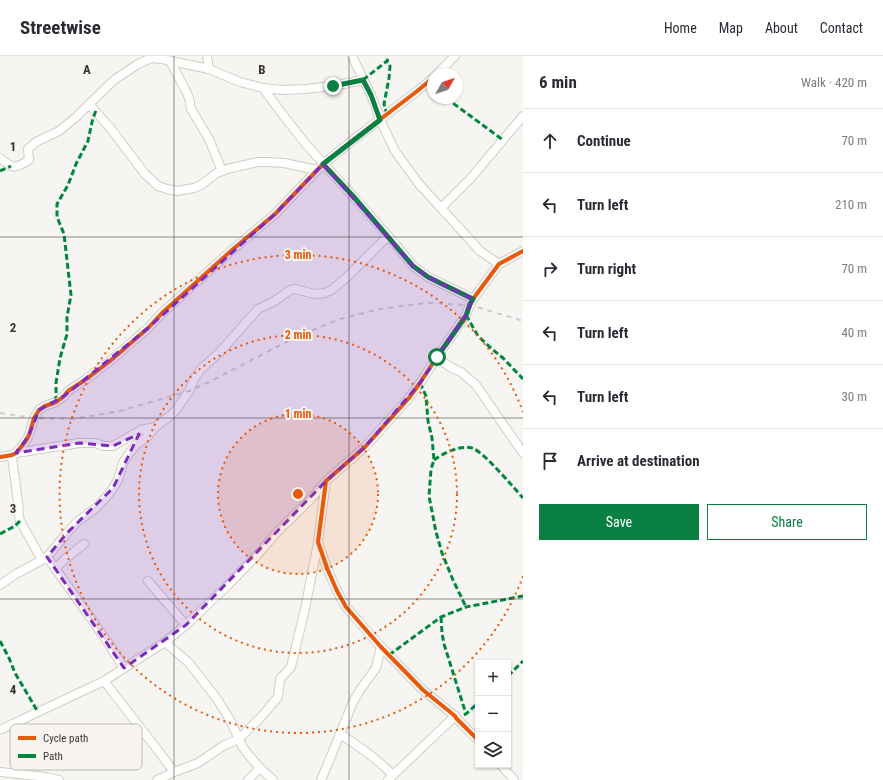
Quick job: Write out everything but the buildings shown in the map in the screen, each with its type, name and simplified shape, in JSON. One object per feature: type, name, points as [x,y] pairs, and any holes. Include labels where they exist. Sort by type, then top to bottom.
[{"type":"street","points":[[207,56],[209,69]]},
{"type":"street","points":[[352,56],[371,95],[380,120],[395,151],[419,184],[440,208],[480,251],[499,264]]},
{"type":"street","points":[[443,68],[455,56]]},
{"type":"street","points":[[0,158],[10,166],[19,166],[29,160],[28,149],[36,142],[59,132],[114,80],[150,57],[209,69],[240,82],[263,88],[283,90],[306,89],[333,86],[363,80]]},
{"type":"street","points":[[170,61],[186,91],[191,109],[209,139],[222,171]]},
{"type":"street","points":[[124,668],[105,638],[56,569],[45,559],[22,525],[19,516],[13,472],[14,454],[29,435],[34,418],[39,410],[56,402],[68,391],[110,361],[232,250],[275,214],[320,167],[427,83]]},
{"type":"street","points":[[263,88],[320,167],[353,196],[413,266],[428,277],[473,299]]},
{"type":"street","points":[[90,104],[145,174],[158,186],[167,189],[177,191],[194,188],[201,185],[217,173],[258,162],[320,167]]},
{"type":"street","points":[[440,208],[471,178],[523,116]]},
{"type":"street","points":[[0,585],[16,574],[45,559],[67,532],[96,508],[113,488],[118,480],[123,463],[136,445],[176,410],[189,391],[194,379],[201,369],[220,352],[258,309],[275,301],[290,290],[295,289],[315,294],[325,293],[333,289],[388,236]]},
{"type":"street","points":[[13,724],[104,681],[165,642],[186,625],[260,552],[277,532],[311,499],[326,480],[365,447],[409,398],[420,383],[466,316],[473,299],[499,264],[523,251]]},
{"type":"street","points":[[437,357],[461,372],[476,385],[523,453]]},
{"type":"street","points":[[0,457],[79,443],[92,442],[104,446],[113,446],[141,430],[155,427]]},
{"type":"street","points":[[157,780],[198,763],[223,746],[240,739],[278,698],[280,680],[291,667],[305,609],[318,542],[326,480]]},
{"type":"street","points":[[318,542],[327,568],[346,607],[381,647],[423,690],[455,716],[475,737]]},
{"type":"street","points":[[56,569],[84,544]]},
{"type":"street","points":[[148,581],[186,625]]},
{"type":"street","points":[[165,642],[189,663],[230,720],[242,746],[260,768],[273,780]]},
{"type":"street","points":[[321,780],[353,702],[376,668],[381,647]]},
{"type":"street","points":[[104,681],[137,724]]},
{"type":"street","points":[[340,734],[356,743],[380,763],[390,777],[455,716]]},
{"type":"street","points":[[0,730],[10,725]]},
{"type":"street","points":[[142,730],[174,772]]},
{"type":"street","points":[[248,780],[260,768]]},
{"type":"street","points":[[504,768],[514,780]]},
{"type":"street","points":[[0,772],[46,777],[59,780]]},
{"type":"highlighted area","points":[[323,164],[413,266],[428,277],[473,299],[466,315],[420,383],[365,447],[326,481],[186,625],[124,668],[47,557],[67,533],[113,488],[139,434],[113,446],[79,443],[16,453],[29,435],[39,410],[64,396],[148,328],[275,214]]},
{"type":"railway","points":[[0,413],[34,418],[73,419],[120,411],[189,391],[313,330],[340,319],[380,309],[427,303],[470,305],[523,321]]},
{"type":"marked path","points":[[363,80],[387,61],[389,56]]},
{"type":"marked path","points":[[387,61],[390,66],[384,104],[387,115]]},
{"type":"marked path","points":[[454,104],[503,140]]},
{"type":"marked path","points":[[56,402],[56,383],[60,358],[67,334],[67,317],[71,295],[64,234],[57,217],[57,204],[68,185],[76,164],[88,141],[96,110]]},
{"type":"marked path","points":[[0,171],[11,166]]},
{"type":"marked path","points":[[466,315],[478,336],[503,358],[523,379]]},
{"type":"marked path","points":[[420,383],[426,396],[428,421],[432,438],[434,460],[431,469],[429,496],[436,532],[442,553],[466,607]]},
{"type":"marked path","points":[[434,460],[447,452],[467,447],[472,448],[491,463],[523,498]]},
{"type":"marked path","points":[[0,534],[15,526],[20,521]]},
{"type":"marked path","points":[[389,655],[441,617],[466,607],[523,596]]},
{"type":"marked path","points":[[441,617],[444,644],[466,714]]},
{"type":"marked path","points":[[0,641],[15,673],[38,712]]},
{"type":"marked path","points":[[511,673],[523,661]]},
{"type":"marked path","points":[[464,715],[475,706]]},
{"type":"cycle path","points":[[0,457],[16,453],[29,435],[34,418],[39,410],[56,402],[68,391],[110,361],[232,250],[275,214],[323,164],[427,83]]},
{"type":"cycle path","points":[[475,737],[455,716],[423,690],[381,647],[346,607],[327,568],[318,542],[326,481],[365,447],[409,398],[466,315],[473,299],[499,264],[523,251]]},
{"type":"route","points":[[333,86],[363,80],[371,95],[380,120],[323,164],[396,244],[413,266],[428,277],[473,299],[466,316],[437,357]]}]
